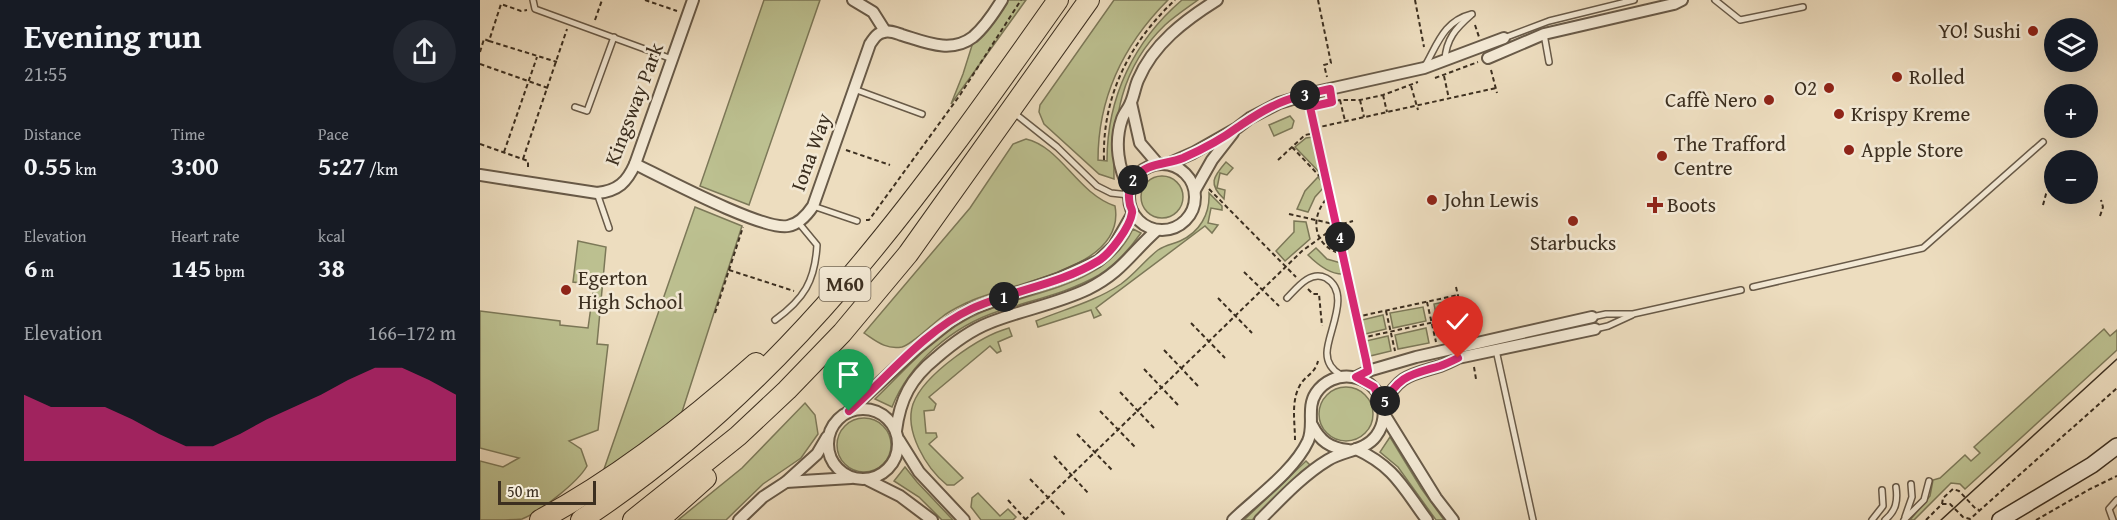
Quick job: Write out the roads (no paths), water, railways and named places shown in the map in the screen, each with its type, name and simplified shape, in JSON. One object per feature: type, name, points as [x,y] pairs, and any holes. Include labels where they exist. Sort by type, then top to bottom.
[{"type":"highway","name":"M60","points":[[582,520],[674,453],[730,405],[830,302],[951,151],[1058,0]]},
{"type":"highway","name":"M60","points":[[659,520],[713,471],[842,333],[908,254],[1089,0]]},
{"type":"highway","name":"M60","points":[[540,520],[596,487],[670,434],[712,401],[786,335],[830,302]]},
{"type":"highway","name":"M60","points":[[633,520],[738,436],[787,390]]},
{"type":"main road","points":[[2000,520],[2092,465],[2117,446]]},
{"type":"main road","points":[[2092,465],[2117,458]]},
{"type":"street","name":"Kingsway Park","points":[[597,193],[615,189],[628,179],[693,0]]},
{"type":"street","points":[[853,0],[873,12],[885,31],[946,47],[960,44],[973,37],[992,17],[1002,0]]},
{"type":"street","points":[[1217,0],[1177,28],[1161,43],[1142,71],[1131,103],[1122,119],[1119,141],[1121,174],[1129,193],[1133,213],[1139,221],[1147,227],[1168,230],[1187,220],[1195,201],[1195,190],[1212,160],[1237,128]]},
{"type":"street","points":[[1488,57],[1542,29],[1674,4],[1682,0]]},
{"type":"street","name":"Iona Way","points":[[635,164],[721,206],[773,225],[788,226],[798,222],[813,206],[870,44],[876,35],[885,31]]},
{"type":"street","points":[[1129,193],[1133,180],[1140,172],[1193,153],[1273,105],[1300,96],[1424,68],[1504,38]]},
{"type":"street","points":[[1131,103],[1140,143],[1163,164],[1185,173],[1195,190]]},
{"type":"street","points":[[480,175],[597,193]]},
{"type":"street","points":[[739,520],[763,497],[786,482],[817,454],[833,424],[840,417],[951,321],[971,309],[1060,278],[1098,261],[1114,246],[1133,213]]},
{"type":"street","points":[[868,480],[888,470],[894,461],[898,451],[897,436],[901,402],[910,384],[954,342],[988,323],[1066,298],[1105,280],[1128,261],[1157,230]]},
{"type":"street","points":[[1356,377],[1368,371],[1416,357],[1498,346],[1508,331],[1593,323]]},
{"type":"street","points":[[1260,520],[1319,466],[1367,444],[1376,436],[1382,426],[1384,410],[1395,385],[1407,376],[1498,346],[1593,323]]},
{"type":"street","points":[[1233,520],[1293,464],[1311,435],[1311,405],[1316,394],[1323,385],[1345,376],[1356,377],[1374,387],[1384,410],[1436,498],[1453,520]]},
{"type":"street","points":[[849,411],[861,409],[882,414],[890,422],[919,472],[964,520]]},
{"type":"street","points":[[1312,424],[1317,435],[1326,444],[1337,449],[1352,450],[1384,464],[1396,476],[1427,520]]},
{"type":"street","points":[[829,434],[827,445],[829,455],[841,473],[851,478]]},
{"type":"street","points":[[786,482],[851,478],[868,480],[900,496],[932,520]]},
{"type":"lane","points":[[532,0],[535,9],[672,59]]},
{"type":"lane","points":[[1504,38],[1542,29],[1634,0]]},
{"type":"lane","points":[[1715,0],[1740,20],[1803,7]]},
{"type":"lane","points":[[1424,68],[1444,30],[1460,18],[1472,14],[1454,30],[1450,37],[1445,61]]},
{"type":"lane","points":[[1542,29],[1550,62]]},
{"type":"lane","points":[[575,107],[587,111],[614,37]]},
{"type":"lane","points":[[854,89],[922,114]]},
{"type":"lane","points":[[1012,111],[1058,147],[1097,186],[1111,193],[1129,193]]},
{"type":"lane","points":[[1753,287],[1923,248],[2043,142]]},
{"type":"lane","points":[[597,193],[609,228]]},
{"type":"lane","points":[[813,206],[857,221]]},
{"type":"lane","points":[[775,320],[792,308],[804,294],[816,258],[818,244],[798,222]]},
{"type":"lane","points":[[1287,298],[1312,277],[1320,276],[1331,282],[1335,289],[1337,309],[1328,346],[1328,359],[1335,371],[1345,376]]},
{"type":"lane","points":[[1593,323],[1613,314],[1633,314],[1741,290]]},
{"type":"lane","points":[[1593,323],[1608,326],[1633,314]]},
{"type":"lane","points":[[1498,346],[1533,520]]},
{"type":"lane","points":[[1904,520],[1924,500],[1929,481]]},
{"type":"lane","points":[[1904,520],[1912,497],[1911,484]]},
{"type":"lane","points":[[1885,520],[1892,514],[1896,504],[1896,487]]},
{"type":"lane","points":[[1872,520],[1883,506],[1882,490]]},
{"type":"lane","points":[[2113,520],[2109,509],[2117,500]]},
{"type":"tram line","points":[[1941,520],[2117,359]]},
{"type":"place","name":"YO! Sushi","points":[[2033,31]]},
{"type":"place","name":"Rolled","points":[[1897,77]]},
{"type":"place","name":"O2","points":[[1829,88]]},
{"type":"place","name":"Caffè Nero","points":[[1769,100]]},
{"type":"place","name":"Krispy Kreme","points":[[1839,114]]},
{"type":"place","name":"Apple Store","points":[[1849,150]]},
{"type":"place","name":"The Trafford Centre","points":[[1662,156]]},
{"type":"place","name":"John Lewis","points":[[1432,200]]},
{"type":"place","name":"Boots","points":[[1655,205]]},
{"type":"place","name":"Starbucks","points":[[1573,221]]},
{"type":"place","name":"Egerton High School","points":[[566,290]]}]
